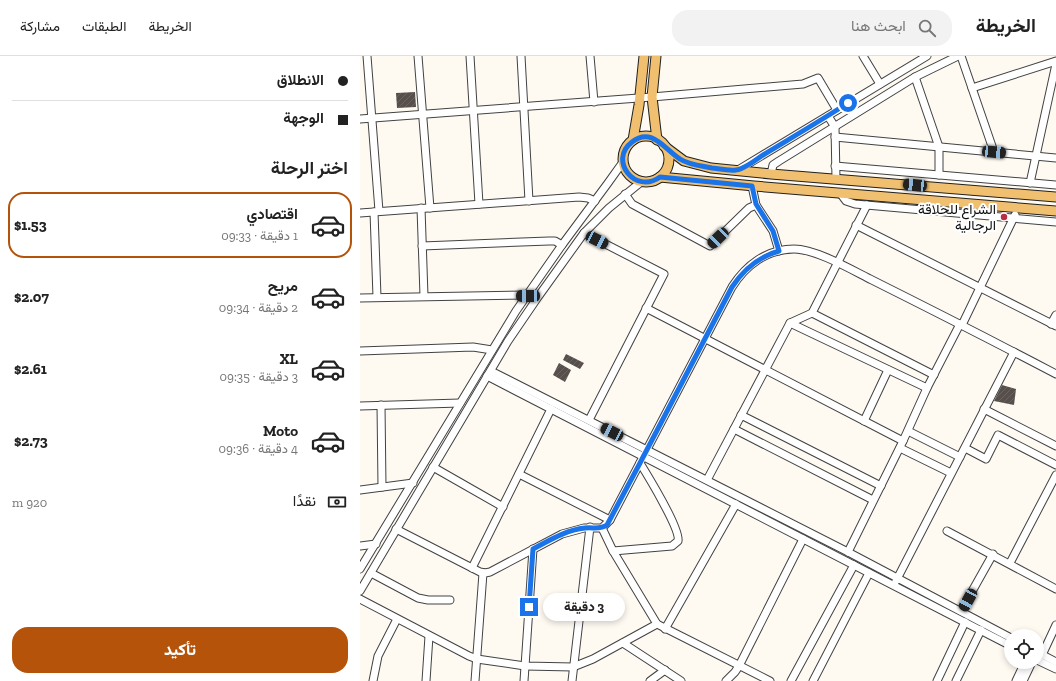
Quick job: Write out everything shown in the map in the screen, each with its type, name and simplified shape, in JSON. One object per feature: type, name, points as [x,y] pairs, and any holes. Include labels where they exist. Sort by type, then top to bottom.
[{"type":"main road","points":[[644,56],[640,98],[633,140],[625,150],[623,162],[628,175],[641,182],[651,182],[660,177],[666,169],[668,160],[667,150],[664,146]]},
{"type":"main road","points":[[656,56],[652,97],[657,140]]},
{"type":"main road","points":[[633,140],[645,137],[657,140],[684,161],[711,168],[1056,197]]},
{"type":"main road","points":[[660,177],[1056,211]]},
{"type":"street","points":[[367,56],[376,211],[377,297]]},
{"type":"street","points":[[418,56],[430,208]]},
{"type":"street","points":[[470,56],[480,204]]},
{"type":"street","points":[[521,56],[529,201]]},
{"type":"street","points":[[590,56],[594,102]]},
{"type":"street","points":[[863,56],[880,84]]},
{"type":"street","points":[[738,170],[880,84],[918,58],[927,56]]},
{"type":"street","points":[[771,174],[775,163],[915,77],[960,56],[994,152]]},
{"type":"street","points":[[972,88],[1056,62],[1030,183]]},
{"type":"street","points":[[915,77],[939,147],[938,175]]},
{"type":"street","points":[[360,119],[594,102],[803,84],[818,78],[837,110]]},
{"type":"street","points":[[828,116],[835,127],[836,179]]},
{"type":"street","points":[[835,137],[1056,158]]},
{"type":"street","points":[[360,569],[516,311],[623,162]]},
{"type":"street","points":[[835,166],[1056,185]]},
{"type":"street","points":[[360,591],[508,341],[584,233],[625,194],[641,182]]},
{"type":"street","points":[[752,186],[756,204],[773,231],[779,251]]},
{"type":"street","points":[[840,193],[849,203],[1056,222]]},
{"type":"street","points":[[625,194],[632,204],[710,246],[749,208],[756,204]]},
{"type":"street","points":[[360,212],[579,197],[588,198],[595,201]]},
{"type":"street","points":[[707,480],[790,323],[812,313],[867,205]]},
{"type":"street","points":[[421,208],[424,296]]},
{"type":"street","points":[[848,552],[902,444],[927,388],[980,288],[1018,208]]},
{"type":"street","points":[[856,225],[1054,325],[1056,315]]},
{"type":"street","points":[[584,233],[664,274],[589,420]]},
{"type":"street","points":[[422,246],[549,241],[555,241],[562,245]]},
{"type":"street","points":[[396,530],[483,573],[490,572],[562,534],[590,527],[602,528],[607,525],[732,287],[738,278],[758,260],[779,251],[795,249],[802,250],[811,252],[837,263],[961,324],[1056,374]]},
{"type":"street","points":[[360,298],[424,296],[528,296]]},
{"type":"street","points":[[646,308],[864,421],[951,473]]},
{"type":"street","points":[[812,313],[934,375]]},
{"type":"street","points":[[790,323],[927,388]]},
{"type":"street","points":[[360,351],[474,347],[492,350]]},
{"type":"street","points":[[894,586],[1014,352]]},
{"type":"street","points":[[864,421],[888,370]]},
{"type":"street","points":[[489,374],[642,460],[736,504],[1004,642]]},
{"type":"street","points":[[489,374],[589,420],[848,552],[1004,634]]},
{"type":"street","points":[[360,406],[460,403]]},
{"type":"street","points":[[381,405],[382,487]]},
{"type":"street","points":[[472,568],[551,409]]},
{"type":"street","points":[[984,409],[1056,446]]},
{"type":"street","points":[[741,415],[881,486]]},
{"type":"street","points":[[734,429],[873,500]]},
{"type":"street","points":[[908,431],[960,457]]},
{"type":"street","points":[[964,448],[986,459],[998,435],[1056,465]]},
{"type":"street","points":[[614,551],[668,547],[676,544],[678,541],[679,536],[642,460]]},
{"type":"street","points":[[433,467],[503,506]]},
{"type":"street","points":[[519,474],[610,520]]},
{"type":"street","points":[[1010,563],[1056,475]]},
{"type":"street","points":[[360,490],[413,483]]},
{"type":"street","points":[[665,629],[736,504]]},
{"type":"street","points":[[572,681],[590,527]]},
{"type":"street","points":[[602,528],[657,624],[770,681]]},
{"type":"street","points":[[947,531],[1056,588]]},
{"type":"street","points":[[726,681],[739,666],[803,539]]},
{"type":"street","points":[[360,546],[376,544]]},
{"type":"street","points":[[524,681],[533,549]]},
{"type":"street","points":[[961,611],[993,554]]},
{"type":"street","points":[[791,681],[854,565]]},
{"type":"street","points":[[371,573],[418,598],[428,600],[450,600]]},
{"type":"street","points":[[475,681],[483,573]]},
{"type":"street","points":[[813,681],[869,573]]},
{"type":"street","points":[[360,599],[460,652],[477,659],[525,666],[573,667],[593,660],[657,624]]},
{"type":"street","points":[[373,681],[378,656],[397,619]]},
{"type":"street","points":[[937,681],[965,622]]},
{"type":"street","points":[[1044,646],[1056,625]]},
{"type":"street","points":[[956,681],[981,630]]},
{"type":"street","points":[[426,681],[429,636]]},
{"type":"street","points":[[623,643],[682,681]]},
{"type":"street","points":[[1044,657],[1056,662]]},
{"type":"street","points":[[1044,659],[1056,669]]},
{"type":"street","points":[[1016,681],[1022,669]]},
{"type":"street","points":[[1022,681],[1028,669]]},
{"type":"street","points":[[650,681],[665,670]]},
{"type":"building","points":[[415,92],[416,107],[397,108],[396,93]]},
{"type":"building","points":[[566,354],[584,363],[580,369],[563,360]]},
{"type":"building","points":[[559,363],[571,370],[565,382],[553,375]]},
{"type":"building","points":[[1002,385],[1016,389],[1014,405],[994,401]]},
{"type":"place","name":"الشراع للحلاقة الرجالية","points":[[1004,217]]},
{"type":"route","points":[[529,607],[533,549],[571,530],[590,527],[602,528],[607,525],[732,287],[750,265],[771,253],[779,251],[773,231],[756,204],[752,186],[660,177],[651,182],[641,182],[628,175],[624,166],[623,158],[627,146],[637,138],[649,137],[661,142],[679,159],[684,161],[711,168],[738,170],[848,103]]}]
